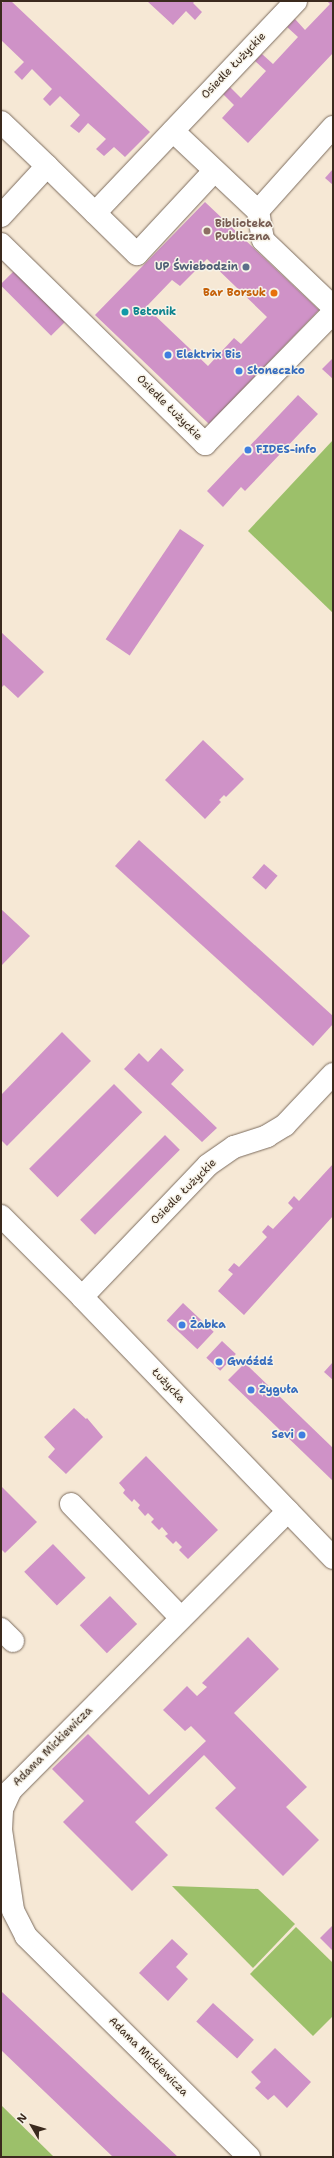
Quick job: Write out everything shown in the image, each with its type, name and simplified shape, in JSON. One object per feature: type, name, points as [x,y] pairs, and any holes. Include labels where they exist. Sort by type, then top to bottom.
[{"type":"street","name":"Osiedle Łużyckie","points":[[95,213],[296,1]]},
{"type":"street","points":[[1,122],[137,254],[214,171]]},
{"type":"street","points":[[258,211],[333,127]]},
{"type":"street","points":[[173,131],[258,211],[263,240],[333,307]]},
{"type":"street","points":[[1,216],[47,166]]},
{"type":"street","name":"Osiedle Łużyckie","points":[[1,244],[205,444],[333,313]]},
{"type":"street","name":"Osiedle Łużyckie","points":[[82,1297],[208,1165],[234,1147],[267,1136],[285,1125],[333,1074]]},
{"type":"street","name":"Łużycka","points":[[1,1216],[82,1297],[333,1558]]},
{"type":"street","points":[[71,1504],[181,1618]]},
{"type":"street","name":"Adama Mickiewicza","points":[[249,2157],[26,1936],[13,1910],[2,1830],[2,1809],[12,1790],[288,1511]]},
{"type":"green space","points":[[333,440],[333,613],[248,531]]},
{"type":"green space","points":[[172,1886],[258,1889],[295,1924],[253,1968]]},
{"type":"green space","points":[[296,1927],[333,1963],[333,2016],[313,2036],[250,1974]]},
{"type":"green space","points":[[1,2105],[54,2157],[1,2157]]},
{"type":"building","points":[[4,1],[11,1],[150,132],[125,157],[114,147],[104,156],[96,149],[106,139],[88,123],[79,133],[70,126],[80,115],[60,96],[50,106],[43,99],[52,89],[32,69],[22,80],[14,72],[24,62],[1,40],[1,4]]},
{"type":"building","points":[[147,1],[195,1],[193,3],[202,12],[195,20],[186,11],[173,25]]},
{"type":"building","points":[[327,1],[333,1],[333,53],[248,143],[222,118],[234,105],[223,94],[230,87],[241,98],[266,71],[255,61],[262,54],[273,64],[298,37],[287,27],[295,19],[305,30],[330,4]]},
{"type":"building","points":[[333,169],[333,185],[325,178]]},
{"type":"building","name":"Betonik","points":[[205,202],[319,310],[209,424],[95,315]],"holes":[[[207,259],[267,317],[241,344],[234,338],[208,366],[146,307],[172,280],[180,286]]]},
{"type":"building","points":[[15,270],[66,321],[51,336],[1,286]]},
{"type":"building","points":[[333,358],[333,379],[322,369]]},
{"type":"building","points":[[298,395],[318,414],[245,491],[241,487],[223,507],[207,491]]},
{"type":"building","points":[[180,529],[204,545],[130,655],[106,639]]},
{"type":"building","points":[[1,632],[44,672],[18,698],[4,685],[1,688]]},
{"type":"building","points":[[203,740],[244,779],[226,797],[224,795],[219,800],[221,802],[205,819],[165,780]]},
{"type":"building","points":[[139,840],[333,1016],[333,1024],[313,1046],[115,866]]},
{"type":"building","points":[[264,864],[278,876],[266,889],[252,878]]},
{"type":"building","points":[[1,909],[30,936],[1,966]]},
{"type":"building","points":[[62,1032],[91,1061],[7,1146],[1,1140],[1,1095]]},
{"type":"building","points":[[161,1048],[184,1070],[171,1084],[217,1128],[202,1142],[124,1069],[139,1053],[148,1062]]},
{"type":"building","points":[[114,1084],[142,1112],[57,1197],[29,1169]]},
{"type":"building","points":[[165,1135],[180,1150],[95,1235],[80,1220]]},
{"type":"building","points":[[333,1164],[333,1216],[244,1315],[218,1291],[233,1274],[228,1270],[234,1263],[239,1267],[267,1237],[262,1232],[268,1225],[273,1229],[293,1208],[288,1203],[294,1196],[299,1201]]},
{"type":"building","points":[[183,1303],[214,1332],[197,1349],[167,1321]]},
{"type":"building","points":[[222,1341],[236,1354],[220,1371],[206,1358]]},
{"type":"building","points":[[333,1362],[333,1380],[324,1372]]},
{"type":"building","points":[[245,1363],[333,1448],[333,1481],[228,1380]]},
{"type":"building","points":[[74,1408],[86,1419],[87,1418],[103,1437],[66,1474],[48,1457],[55,1449],[44,1437]]},
{"type":"building","points":[[146,1456],[218,1530],[188,1559],[179,1550],[182,1547],[176,1541],[173,1544],[165,1536],[168,1534],[162,1527],[159,1530],[151,1522],[154,1519],[148,1513],[145,1516],[138,1508],[140,1505],[134,1499],[132,1502],[123,1493],[125,1490],[119,1483]]},
{"type":"building","points":[[1,1486],[37,1522],[5,1553],[1,1549]]},
{"type":"building","points":[[53,1544],[86,1578],[57,1606],[24,1572]]},
{"type":"building","points":[[110,1596],[137,1624],[107,1653],[80,1625]]},
{"type":"building","points":[[248,1637],[279,1669],[234,1713],[307,1787],[286,1807],[319,1840],[283,1876],[215,1808],[236,1788],[204,1755],[135,1822],[168,1855],[132,1891],[63,1822],[84,1801],[52,1769],[88,1734],[149,1795],[206,1741],[191,1726],[185,1731],[163,1710],[187,1686],[197,1696],[207,1687],[202,1683]]},
{"type":"building","points":[[333,1925],[333,1951],[320,1938]]},
{"type":"building","points":[[172,1939],[188,1954],[176,1967],[188,1979],[168,2001],[139,1973]]},
{"type":"building","points":[[1,1991],[178,2157],[113,2157],[1,2050]]},
{"type":"building","points":[[213,2003],[254,2040],[237,2058],[196,2022]]},
{"type":"building","points":[[275,2048],[311,2082],[287,2108],[274,2095],[268,2100],[255,2088],[261,2082],[251,2072]]},
{"type":"place","name":"Biblioteka Publiczna","points":[[207,231]]},
{"type":"place","name":"UP Świebodzin","points":[[246,267]]},
{"type":"place","name":"Bar Borsuk","points":[[274,293]]},
{"type":"place","name":"Betonik","points":[[125,312]]},
{"type":"place","name":"Elektrix Bis","points":[[168,355]]},
{"type":"place","name":"Słoneczko","points":[[239,371]]},
{"type":"place","name":"FIDES-info","points":[[248,450]]},
{"type":"place","name":"Żabka","points":[[182,1325]]},
{"type":"place","name":"Gwóźdź","points":[[219,1362]]},
{"type":"place","name":"Zyguła","points":[[251,1390]]},
{"type":"place","name":"Sevi","points":[[302,1435]]}]
